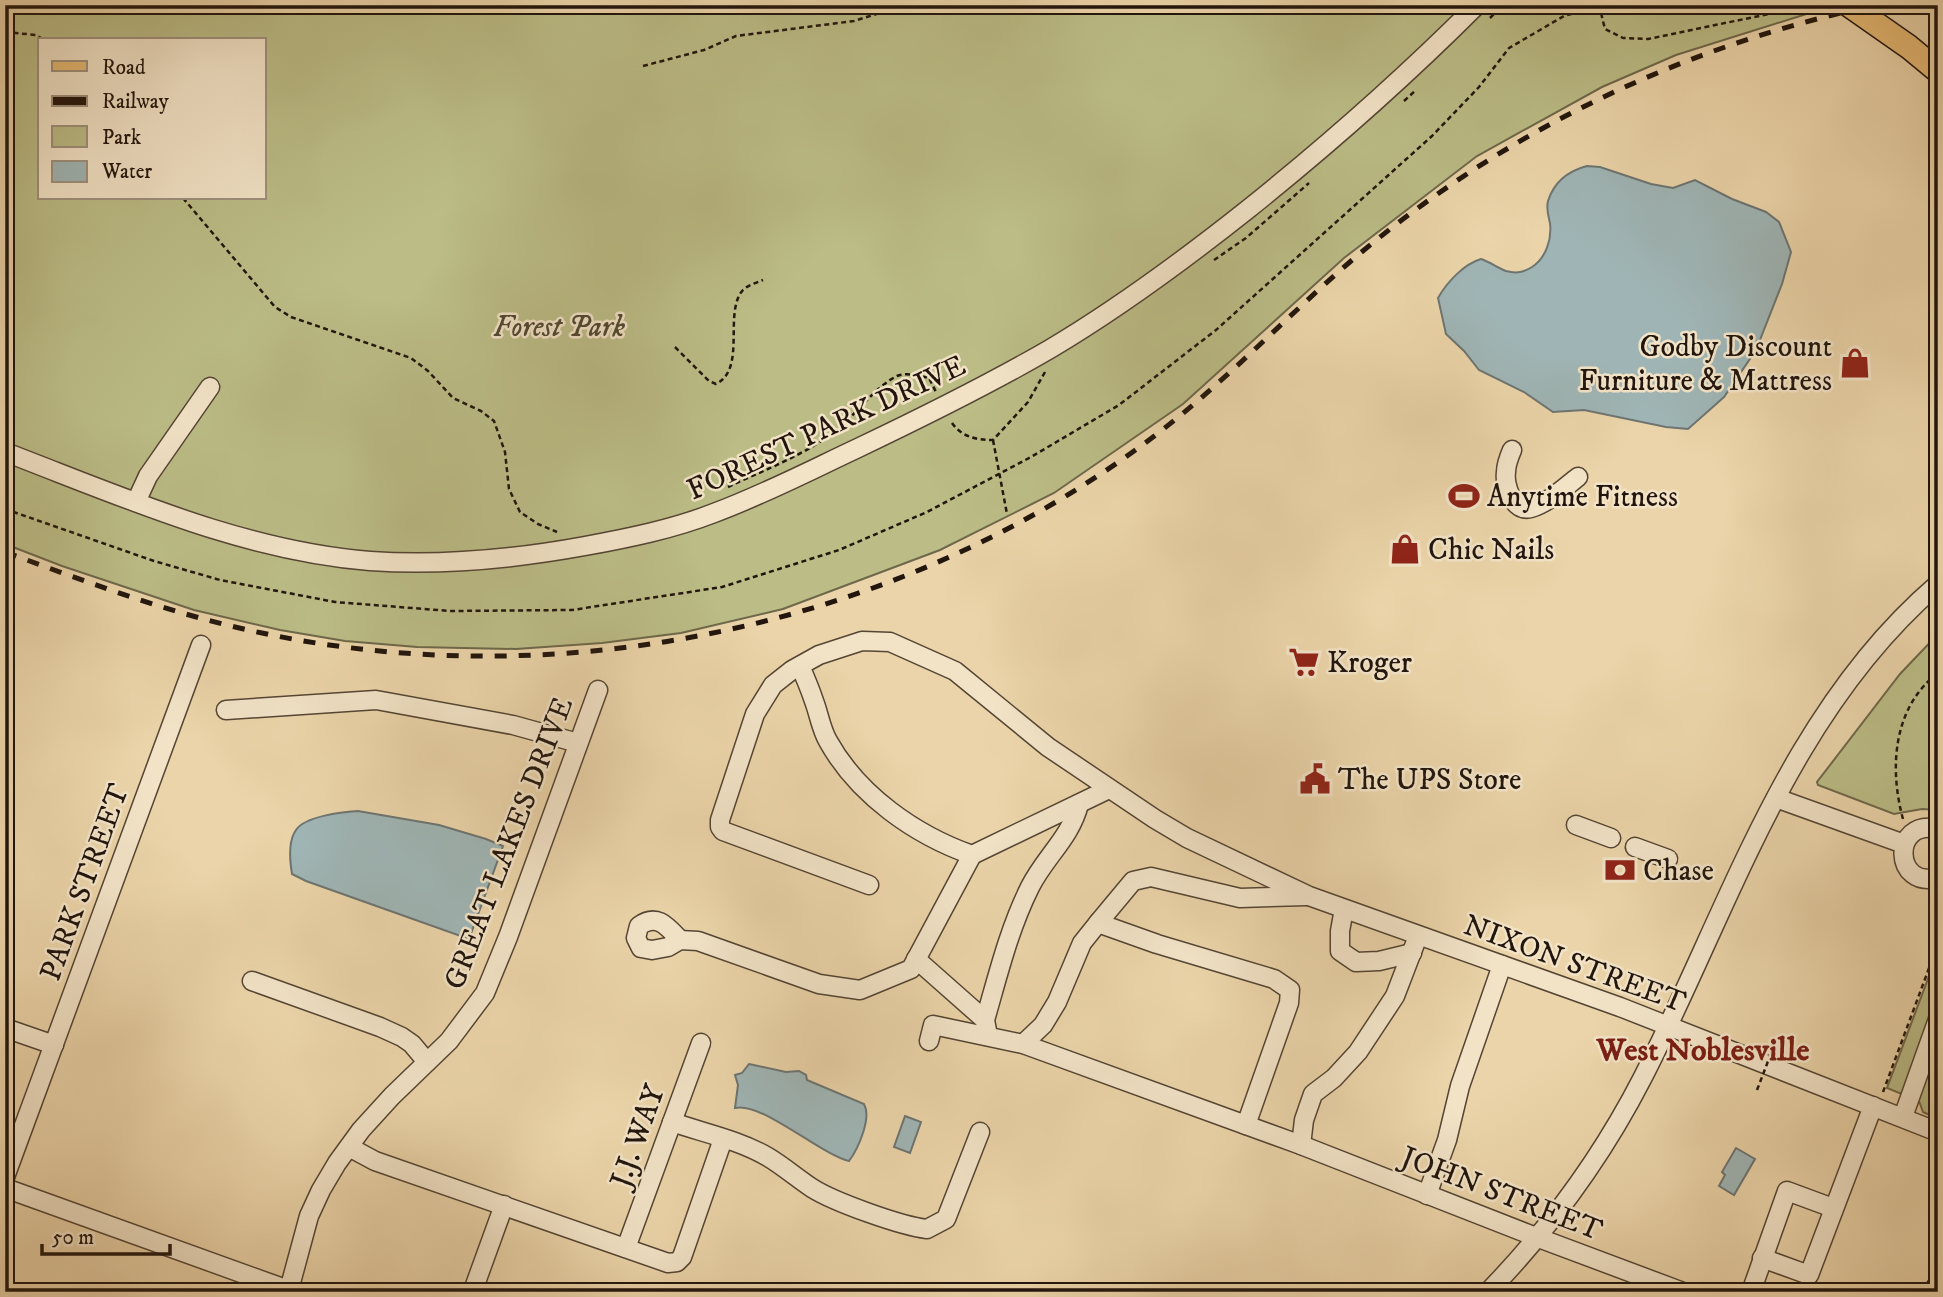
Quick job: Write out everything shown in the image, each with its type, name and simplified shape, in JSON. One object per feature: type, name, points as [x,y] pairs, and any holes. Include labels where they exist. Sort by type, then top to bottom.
[{"type":"main road","points":[[1849,5],[1938,71]]},
{"type":"street","name":"FOREST PARK DRIVE","points":[[5,452],[224,532],[324,555],[370,561],[435,563],[517,557],[659,531],[714,513],[943,407],[1051,348],[1148,285],[1197,249],[1357,118],[1477,5]]},
{"type":"street","points":[[136,502],[148,477],[210,387]]},
{"type":"street","points":[[1512,450],[1507,462],[1505,482],[1516,504],[1522,508],[1528,509],[1552,498],[1578,477]]},
{"type":"street","points":[[1488,1292],[1536,1237],[1599,1152],[1623,1113],[1668,1027],[1760,828],[1815,729],[1855,673],[1909,611],[1938,584]]},
{"type":"street","name":"NIXON STREET","points":[[869,885],[723,831],[720,827],[755,714],[773,685],[819,655],[862,641],[890,642],[954,671],[1048,747],[1109,789],[1187,838],[1309,896],[1344,909],[1415,944],[1502,965],[1668,1027],[1878,1099],[1903,1117],[1938,1132]]},
{"type":"street","name":"PARK STREET","points":[[5,1178],[201,645]]},
{"type":"street","points":[[800,666],[827,739],[842,762],[903,821],[952,848],[972,855]]},
{"type":"street","name":"GREAT LAKES DRIVE","points":[[291,1291],[309,1216],[321,1190],[349,1147],[392,1096],[449,1041],[485,993],[598,690]]},
{"type":"street","points":[[226,710],[376,700],[513,725],[578,743]]},
{"type":"street","points":[[680,940],[698,941],[819,984],[860,990],[911,969],[972,855],[1109,789]]},
{"type":"street","points":[[1776,798],[1904,844]]},
{"type":"street","points":[[916,959],[987,1028],[1017,915],[1032,883],[1075,821],[1079,804]]},
{"type":"street","points":[[1576,825],[1611,838]]},
{"type":"street","points":[[1938,829],[1922,828],[1909,836],[1904,844],[1903,859],[1911,873],[1926,879],[1938,877]]},
{"type":"street","points":[[1634,847],[1668,859]]},
{"type":"street","points":[[1023,1044],[1043,1025],[1057,1002],[1082,943],[1133,881],[1151,877],[1240,898],[1309,896]]},
{"type":"street","points":[[1344,909],[1339,931],[1340,951],[1356,962],[1380,961],[1415,944]]},
{"type":"street","points":[[1098,923],[1157,944],[1274,979],[1290,990],[1289,1003],[1246,1125]]},
{"type":"street","points":[[1301,1145],[1304,1120],[1314,1094],[1334,1078],[1358,1052],[1395,996],[1415,944]]},
{"type":"street","points":[[1427,1195],[1447,1140],[1460,1086],[1502,965]]},
{"type":"street","points":[[252,981],[402,1037],[412,1044],[427,1062]]},
{"type":"street","points":[[1903,1117],[1938,1019]]},
{"type":"street","name":"JOHN STREET","points":[[929,1041],[933,1024],[987,1028],[1023,1044],[1301,1145],[1684,1292]]},
{"type":"street","points":[[5,1028],[54,1045]]},
{"type":"street","name":"J.J. WAY","points":[[626,1248],[701,1043]]},
{"type":"street","points":[[1762,1258],[1809,1275],[1833,1208],[1878,1099]]},
{"type":"street","points":[[672,1122],[750,1148],[770,1158],[813,1189],[829,1196],[892,1220],[927,1229],[946,1219],[980,1132]]},
{"type":"street","points":[[349,1147],[374,1161],[668,1263],[677,1262],[682,1257],[723,1139]]},
{"type":"street","points":[[5,1188],[291,1291]]},
{"type":"street","points":[[1751,1292],[1787,1191],[1833,1208]]},
{"type":"street","points":[[475,1285],[504,1205]]},
{"type":"path","points":[[643,66],[704,50],[736,36],[854,21],[905,5]]},
{"type":"path","points":[[1484,24],[1503,5]]},
{"type":"path","points":[[5,509],[154,561],[207,576],[335,602],[450,611],[572,610],[722,587],[839,550],[927,512],[1119,405],[1216,330],[1432,136],[1479,87],[1509,48],[1564,16],[1586,10],[1593,5]]},
{"type":"path","points":[[1599,5],[1605,29],[1634,40],[1694,31],[1812,5]]},
{"type":"path","points":[[5,32],[36,35],[41,38]]},
{"type":"path","points":[[1399,105],[1419,86]]},
{"type":"path","points":[[1212,261],[1246,238],[1318,176]]},
{"type":"path","points":[[185,200],[275,307],[290,317],[411,358],[428,371],[453,398],[481,411],[494,421],[505,452],[509,489],[520,512],[538,524],[561,533]]},
{"type":"path","points":[[675,347],[709,381],[716,384],[724,379],[730,366],[738,298],[745,288],[763,279]]},
{"type":"path","points":[[727,488],[802,452],[836,430],[887,383],[899,376],[912,374],[929,378],[957,429],[966,436],[979,440],[993,440],[1028,402],[1048,367]]},
{"type":"path","points":[[993,440],[1007,514]]},
{"type":"path","points":[[1904,822],[1896,794],[1897,738],[1909,709],[1928,680],[1938,673]]},
{"type":"path","points":[[1878,1099],[1938,944]]},
{"type":"path","points":[[1757,1090],[1775,1043]]},
{"type":"green space","name":"Forest Park","points":[[5,5],[1811,5],[1816,11],[1676,55],[1602,87],[1477,156],[1344,258],[1183,404],[1054,493],[940,550],[783,609],[681,633],[602,643],[516,649],[417,647],[345,641],[280,630],[194,610],[5,544]]},
{"type":"green space","points":[[1938,634],[1938,810],[1922,809],[1894,814],[1818,785],[1817,782],[1900,674]]},
{"type":"green space","points":[[1938,952],[1938,1119],[1923,1112],[1919,1101],[1887,1088]]},
{"type":"water","points":[[1587,166],[1600,167],[1651,184],[1673,188],[1695,180],[1732,199],[1766,212],[1779,222],[1791,252],[1782,284],[1756,350],[1724,397],[1688,429],[1584,410],[1553,412],[1524,392],[1479,370],[1446,334],[1438,298],[1451,280],[1462,269],[1481,259],[1514,272],[1526,270],[1537,263],[1549,242],[1547,207],[1554,188],[1563,178]]},
{"type":"water","points":[[358,811],[439,825],[503,846],[469,939],[292,874],[290,858],[293,835],[301,825],[325,816]]},
{"type":"water","points":[[749,1064],[786,1072],[799,1071],[806,1075],[807,1080],[864,1104],[865,1125],[849,1161],[760,1112],[735,1108],[738,1085],[735,1075],[742,1073]]},
{"type":"water","points":[[905,1116],[921,1122],[910,1153],[894,1147]]},
{"type":"water","points":[[1736,1148],[1755,1159],[1734,1195],[1719,1186],[1725,1175],[1722,1172]]},
{"type":"railway","points":[[5,552],[132,597],[229,626],[378,651],[496,656],[614,649],[731,629],[845,598],[955,554],[1060,500],[1182,414],[1351,261],[1409,215],[1469,172],[1532,134],[1597,100],[1664,70],[1733,44],[1804,22],[1876,5]]},
{"type":"place","name":"Godby Discount Furniture & Mattress","points":[[1855,363]]},
{"type":"place","name":"Anytime Fitness","points":[[1464,496]]},
{"type":"place","name":"Chic Nails","points":[[1405,549]]},
{"type":"place","name":"Kroger","points":[[1304,662]]},
{"type":"place","name":"The UPS Store","points":[[1315,779]]},
{"type":"place","name":"Chase","points":[[1620,870]]},
{"type":"district","name":"West Noblesville","points":[[1703,1049]]}]
